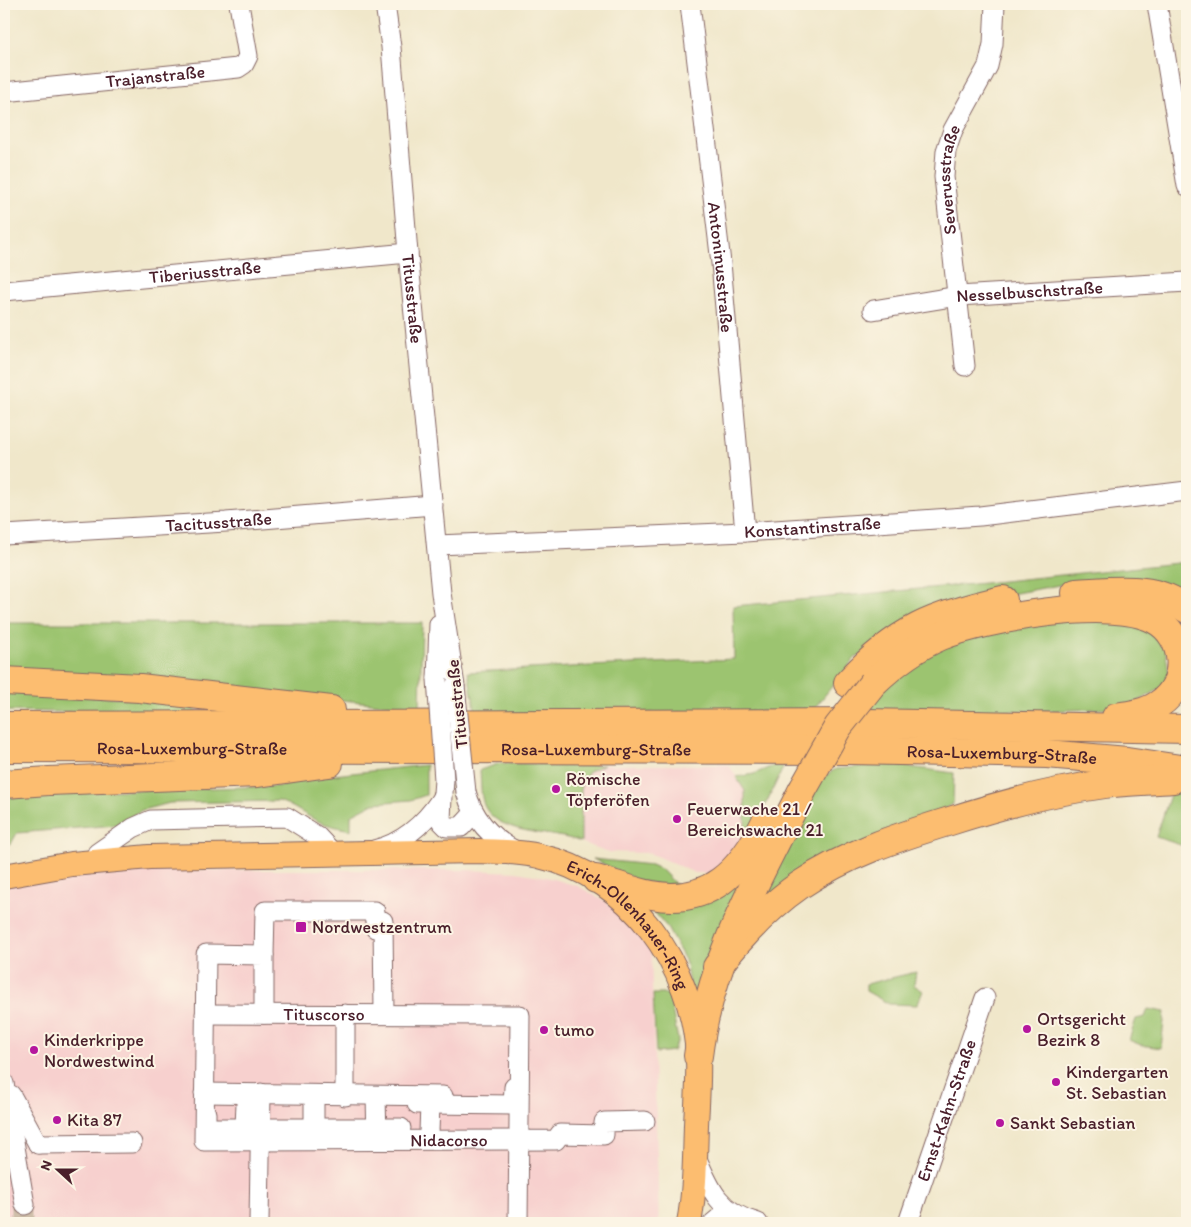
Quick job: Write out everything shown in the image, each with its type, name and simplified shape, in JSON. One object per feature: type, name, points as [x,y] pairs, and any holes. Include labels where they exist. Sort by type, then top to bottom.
[{"type":"highway","points":[[860,683],[869,661],[894,641],[934,619],[957,610],[1006,600],[1052,594],[1126,590],[1139,590],[1162,595],[1187,609]]},
{"type":"highway","points":[[698,1056],[705,1011],[717,967],[792,791],[816,728],[860,683],[942,636],[991,621],[1074,610],[1122,611],[1146,615],[1156,619],[1169,630],[1178,646],[1180,671],[1173,690],[1159,704],[1135,714],[1050,727]]},
{"type":"highway","points":[[4,681],[150,689],[328,710],[414,724]]},
{"type":"highway","name":"Rosa-Luxemburg-Straße","points":[[4,726],[866,722],[1050,727],[1187,728]]},
{"type":"highway","name":"Rosa-Luxemburg-Straße","points":[[4,748],[849,750],[1047,754],[1127,761],[1187,770]]},
{"type":"highway","points":[[4,784],[258,773],[424,750]]},
{"type":"highway","points":[[717,967],[750,928],[794,890],[840,862],[886,841],[1032,798],[1104,784],[1187,778]]},
{"type":"highway","points":[[596,879],[662,897],[686,895],[710,888],[733,872],[746,859],[792,791]]},
{"type":"main road","name":"Erich-Ollenhauer-Ring","points":[[4,876],[72,864],[149,857],[519,852],[561,862],[596,879],[637,912],[664,948],[680,980],[688,1005],[698,1056],[696,1156],[690,1223]]},
{"type":"main road","name":"Erich-Ollenhauer-Ring","points":[[4,862],[54,853],[97,853],[149,857]]},
{"type":"street","name":"Trajanstraße","points":[[4,92],[238,68],[244,64],[248,56],[240,4]]},
{"type":"street","name":"Titusstraße","points":[[385,4],[391,47],[408,254],[437,545],[466,792],[474,813],[493,837],[519,852]]},
{"type":"street","name":"Antoninusstraße","points":[[690,4],[721,263],[746,532]]},
{"type":"street","name":"Severusstraße","points":[[965,366],[944,177],[946,151],[953,130],[988,66],[993,44],[995,4]]},
{"type":"street","points":[[1157,4],[1179,84],[1187,186]]},
{"type":"street","name":"Tiberiusstraße","points":[[4,291],[408,254]]},
{"type":"street","name":"Nesselbuschstraße","points":[[873,310],[958,296],[1187,282]]},
{"type":"street","name":"Konstantinstraße","points":[[437,545],[746,532],[980,516],[1187,491]]},
{"type":"street","name":"Tacitusstraße","points":[[4,535],[226,522],[433,505]]},
{"type":"street","name":"Titusstraße","points":[[442,593],[437,678],[444,780],[441,821],[447,826],[461,827],[474,813]]},
{"type":"street","points":[[364,853],[387,846],[408,834],[432,812],[442,796]]},
{"type":"street","points":[[97,853],[133,828],[151,820],[287,818],[317,836],[334,854]]},
{"type":"street","name":"Tituscorso","points":[[264,1014],[264,911],[375,911],[375,928],[383,924],[384,1014]]},
{"type":"street","name":"Nidacorso","points":[[264,955],[206,954],[204,1141],[556,1140],[560,1134],[604,1135],[604,1122],[645,1121]]},
{"type":"street","name":"Ernst-Kahn-Straße","points":[[908,1223],[985,998]]},
{"type":"street","name":"Tituscorso","points":[[206,1012],[264,1014],[517,1014]]},
{"type":"street","name":"Tituscorso","points":[[206,1012],[517,1014]]},
{"type":"street","name":"Tituscorso","points":[[345,1014],[348,1100],[351,1128]]},
{"type":"street","points":[[517,1014],[520,1097],[518,1223]]},
{"type":"street","name":"Nidacorso","points":[[205,1098],[206,1128],[255,1111],[348,1100],[430,1104],[513,1105],[517,1014]]},
{"type":"street","points":[[4,1082],[38,1144]]},
{"type":"street","points":[[4,1082],[20,1172],[38,1144]]},
{"type":"street","points":[[376,1096],[377,1142]]},
{"type":"street","name":"Nidacorso","points":[[255,1111],[376,1096],[520,1097]]},
{"type":"street","name":"Nidacorso","points":[[205,1098],[314,1128],[429,1130],[430,1104]]},
{"type":"street","points":[[314,1104],[314,1128]]},
{"type":"street","points":[[255,1111],[259,1142],[259,1223]]},
{"type":"street","points":[[38,1144],[132,1143]]},
{"type":"street","points":[[696,1156],[712,1192],[736,1214],[758,1223]]},
{"type":"street","points":[[714,1223],[724,1214],[736,1214]]},
{"type":"shaded area","points":[[604,765],[729,765],[745,791],[745,846],[712,873],[695,873],[649,853],[605,852],[581,842],[581,786],[589,771]]},
{"type":"shaded area","name":"Nordwestzentrum","points":[[130,870],[466,870],[516,872],[546,877],[578,886],[605,901],[632,923],[651,949],[659,1223],[4,1223],[4,881]]},
{"type":"green space","points":[[1187,562],[1187,603],[1075,582],[995,597],[856,657],[812,711],[476,715],[468,672],[734,659],[733,606]]},
{"type":"green space","points":[[1098,616],[1163,631],[1170,683],[1127,708],[1037,711],[867,711],[899,672],[918,658],[941,647],[993,631]]},
{"type":"green space","points":[[4,623],[422,623],[420,708],[127,678],[4,673]]},
{"type":"green space","points":[[4,691],[194,702],[196,714],[4,711]]},
{"type":"green space","points":[[501,763],[604,765],[589,771],[581,786],[581,842],[517,828],[504,824],[494,818],[484,805],[480,770]]},
{"type":"green space","points":[[887,764],[954,773],[953,804],[741,933],[819,779],[836,769]]},
{"type":"green space","points":[[426,765],[426,795],[411,800],[374,803],[351,815],[351,830],[315,820],[279,801],[170,803],[142,810],[116,825],[17,833],[11,844],[4,846],[4,798],[64,792],[284,786],[297,779]]},
{"type":"green space","points":[[773,766],[784,766],[749,839],[745,838],[745,791],[736,777],[754,774]]},
{"type":"green space","points":[[1172,789],[1187,792],[1187,847],[1156,837]]},
{"type":"green space","points":[[593,859],[651,865],[662,870],[678,887],[639,881]]},
{"type":"green space","points":[[738,880],[739,888],[699,1005],[692,1002],[685,960],[666,926],[647,903]]},
{"type":"green space","points":[[916,972],[914,985],[923,991],[917,1005],[889,1004],[866,991],[866,984]]},
{"type":"green space","points":[[653,994],[669,994],[678,1040],[673,1051],[656,1053]]},
{"type":"green space","points":[[1148,1009],[1165,1012],[1161,1048],[1141,1045],[1129,1040],[1136,1019],[1145,1017]]},
{"type":"tunnel","points":[[25,1205],[25,1223]]},
{"type":"railway","points":[[1181,745],[1187,745]]},
{"type":"railway","points":[[1181,752],[1187,753]]},
{"type":"place","name":"Römische Töpferöfen","points":[[556,789]]},
{"type":"place","name":"Feuerwache 21 / Bereichswache 21","points":[[677,819]]},
{"type":"place","name":"Nordwestzentrum","points":[[301,927]]},
{"type":"place","name":"Ortsgericht Bezirk 8","points":[[1027,1029]]},
{"type":"place","name":"tumo","points":[[544,1030]]},
{"type":"place","name":"Kinderkrippe Nordwestwind","points":[[34,1050]]},
{"type":"place","name":"Kindergarten St. Sebastian","points":[[1056,1082]]},
{"type":"place","name":"Kita 87","points":[[57,1120]]},
{"type":"place","name":"Sankt Sebastian","points":[[1000,1123]]}]
